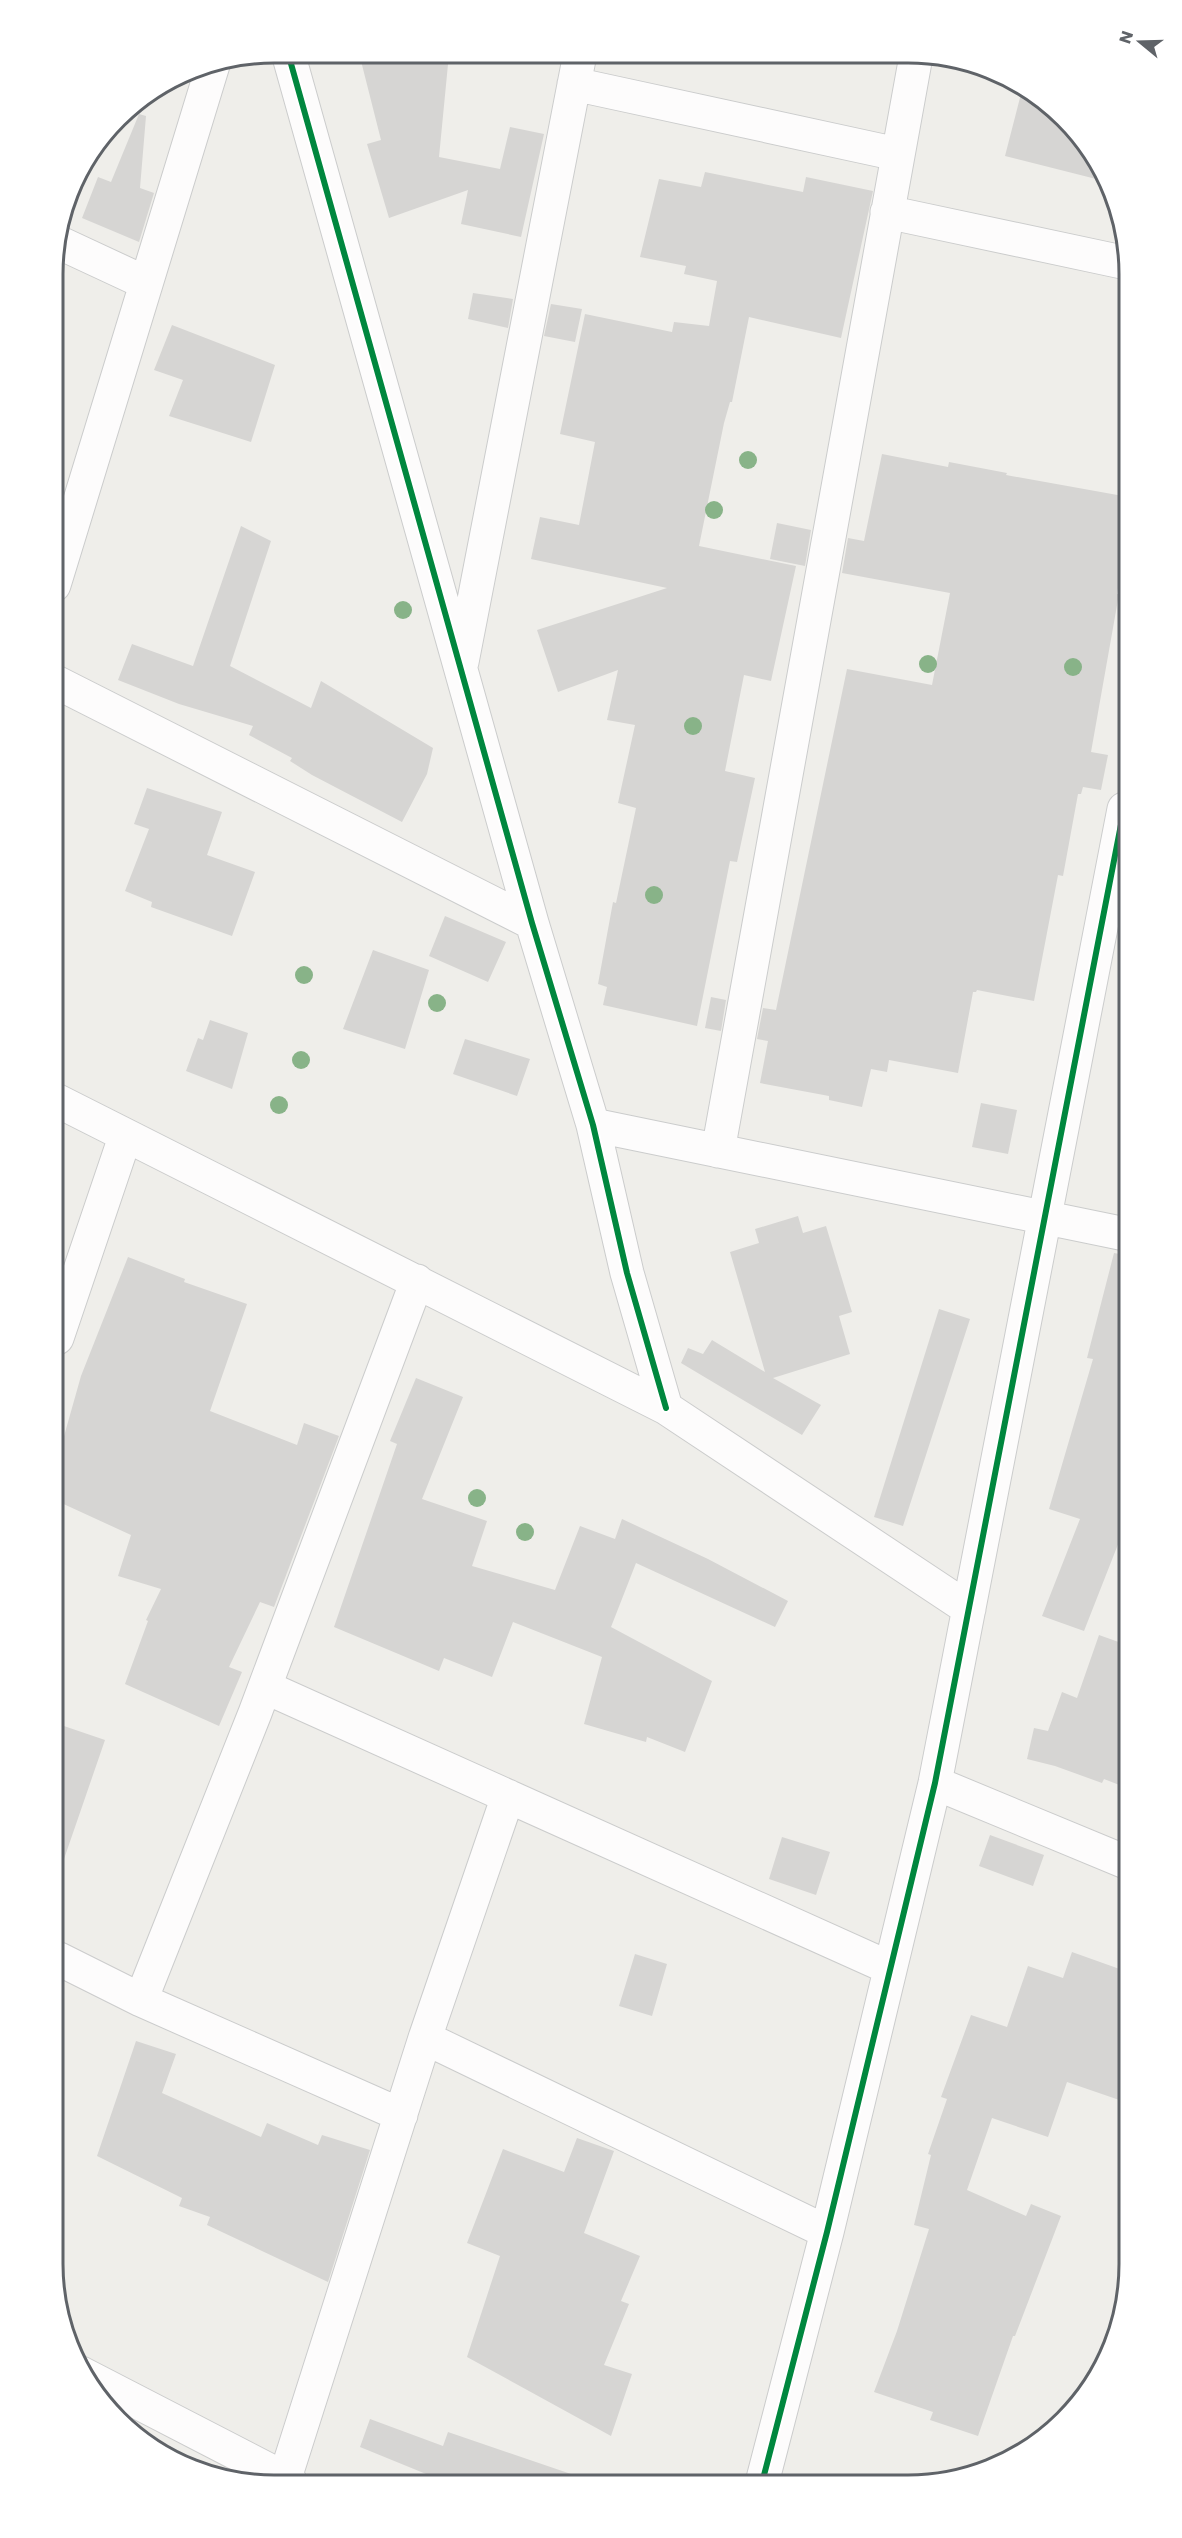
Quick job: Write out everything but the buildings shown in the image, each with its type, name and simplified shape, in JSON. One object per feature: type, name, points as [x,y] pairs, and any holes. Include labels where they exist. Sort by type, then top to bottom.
[{"type":"street","points":[[291,63],[532,923],[593,1125],[627,1274],[666,1408]]},
{"type":"street","points":[[718,1151],[915,63]]},
{"type":"street","points":[[460,668],[577,69],[897,154]]},
{"type":"street","points":[[63,555],[211,73]]},
{"type":"street","points":[[887,212],[1119,261]]},
{"type":"street","points":[[65,245],[146,283]]},
{"type":"street","points":[[63,686],[532,923]]},
{"type":"street","points":[[764,2475],[826,2232],[935,1783],[1119,835]]},
{"type":"street","points":[[63,1104],[666,1408],[969,1610]]},
{"type":"street","points":[[593,1125],[1119,1233]]},
{"type":"street","points":[[63,1320],[125,1137]]},
{"type":"street","points":[[141,2000],[265,1687],[417,1281]]},
{"type":"street","points":[[265,1687],[890,1968]]},
{"type":"street","points":[[935,1783],[1119,1859]]},
{"type":"street","points":[[288,2475],[400,2115],[508,1796]]},
{"type":"street","points":[[63,1961],[141,2000],[400,2115]]},
{"type":"street","points":[[425,2038],[826,2232]]},
{"type":"street","points":[[101,2383],[276,2475]]},
{"type":"cycle path","points":[[291,63],[532,923],[593,1125],[627,1273],[666,1408]]},
{"type":"cycle path","points":[[764,2475],[827,2232],[935,1783],[1119,835]]}]
